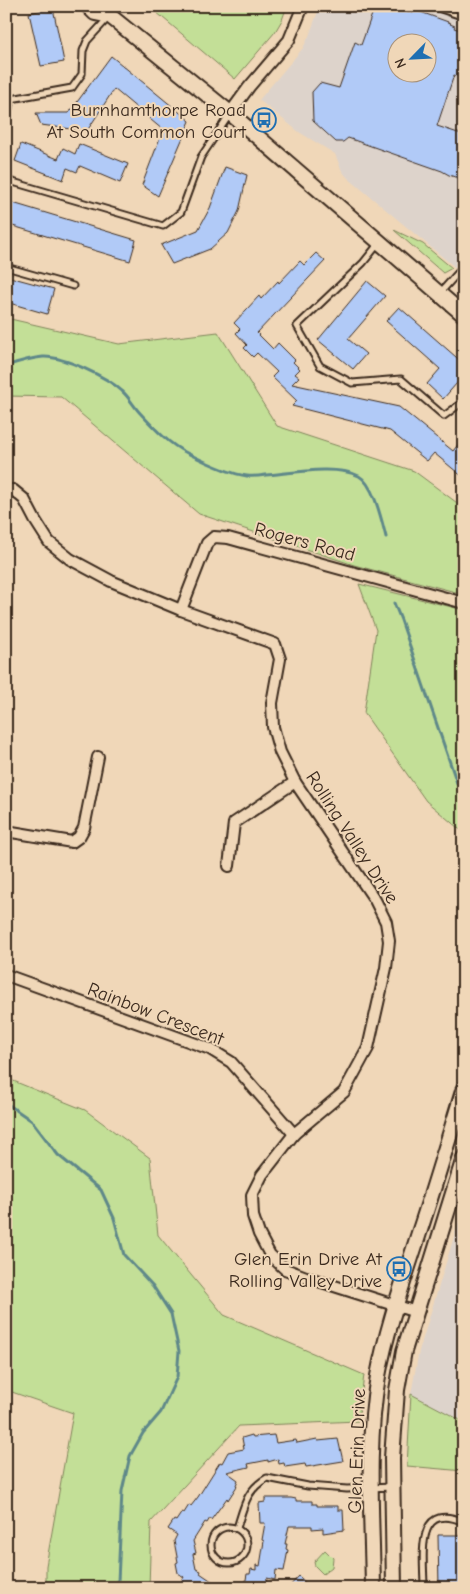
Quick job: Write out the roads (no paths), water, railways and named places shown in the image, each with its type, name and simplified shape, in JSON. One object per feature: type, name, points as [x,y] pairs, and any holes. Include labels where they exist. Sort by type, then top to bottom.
[{"type":"street","points":[[88,6],[95,13],[110,11],[464,315]]},
{"type":"street","points":[[230,113],[249,86],[289,40],[303,6]]},
{"type":"street","name":"Rolling Valley Drive","points":[[6,491],[13,490],[24,499],[49,542],[70,559],[110,580],[181,610],[275,644],[280,659],[272,703],[273,727],[280,752],[295,782],[375,900],[386,922],[389,941],[386,968],[368,1048],[344,1092],[294,1134],[262,1175],[252,1194],[254,1216],[259,1234],[270,1255],[286,1269],[416,1312]]},
{"type":"street","name":"Rogers Road","points":[[181,610],[207,543],[214,537],[228,538],[464,603]]},
{"type":"street","points":[[6,831],[72,842],[79,837],[84,828],[98,757]]},
{"type":"street","points":[[229,866],[234,823],[295,782]]},
{"type":"street","name":"Rainbow Crescent","points":[[6,975],[210,1049],[231,1062],[294,1134]]},
{"type":"street","name":"Glen Erin Drive","points":[[373,1588],[373,1416],[379,1374],[396,1306],[464,1088]]},
{"type":"street","name":"Glen Erin Drive","points":[[394,1588],[393,1434],[399,1376],[404,1351],[464,1158]]},
{"type":"lane","points":[[432,6],[464,17]]},
{"type":"lane","points":[[6,122],[11,99],[72,88],[82,74],[83,51],[87,41],[110,11]]},
{"type":"lane","points":[[6,180],[163,226],[182,212],[201,157],[230,113]]},
{"type":"lane","points":[[380,242],[363,263],[297,326],[320,366],[352,383],[401,380],[444,416],[464,401]]},
{"type":"lane","points":[[440,294],[464,266]]},
{"type":"lane","points":[[6,267],[73,286]]},
{"type":"lane","points":[[237,1528],[248,1496],[256,1484],[267,1478],[308,1486],[347,1489],[392,1487]]},
{"type":"lane","points":[[424,1588],[424,1535],[428,1525],[439,1517],[464,1522]]},
{"type":"lane","points":[[228,1526],[237,1528],[243,1532],[248,1548],[238,1560],[231,1563],[223,1562],[216,1557],[212,1550],[211,1542],[214,1534],[220,1528],[228,1526]]},
{"type":"waterway","points":[[6,366],[43,357],[62,360],[84,368],[115,385],[122,391],[151,425],[174,446],[232,473],[254,476],[300,471],[338,470],[359,476],[364,480],[373,495],[386,537]]},
{"type":"waterway","points":[[394,603],[457,783],[464,790]]},
{"type":"waterway","points":[[6,1103],[32,1121],[58,1155],[101,1190],[114,1218],[124,1255],[153,1286],[171,1314],[179,1351],[177,1377],[161,1412],[143,1433],[130,1456],[122,1491],[118,1582],[122,1588]]},
{"type":"place","name":"Burnhamthorpe Road At South Common Court","points":[[264,120]]},
{"type":"place","name":"Glen Erin Drive At Rolling Valley Drive","points":[[399,1269]]}]
